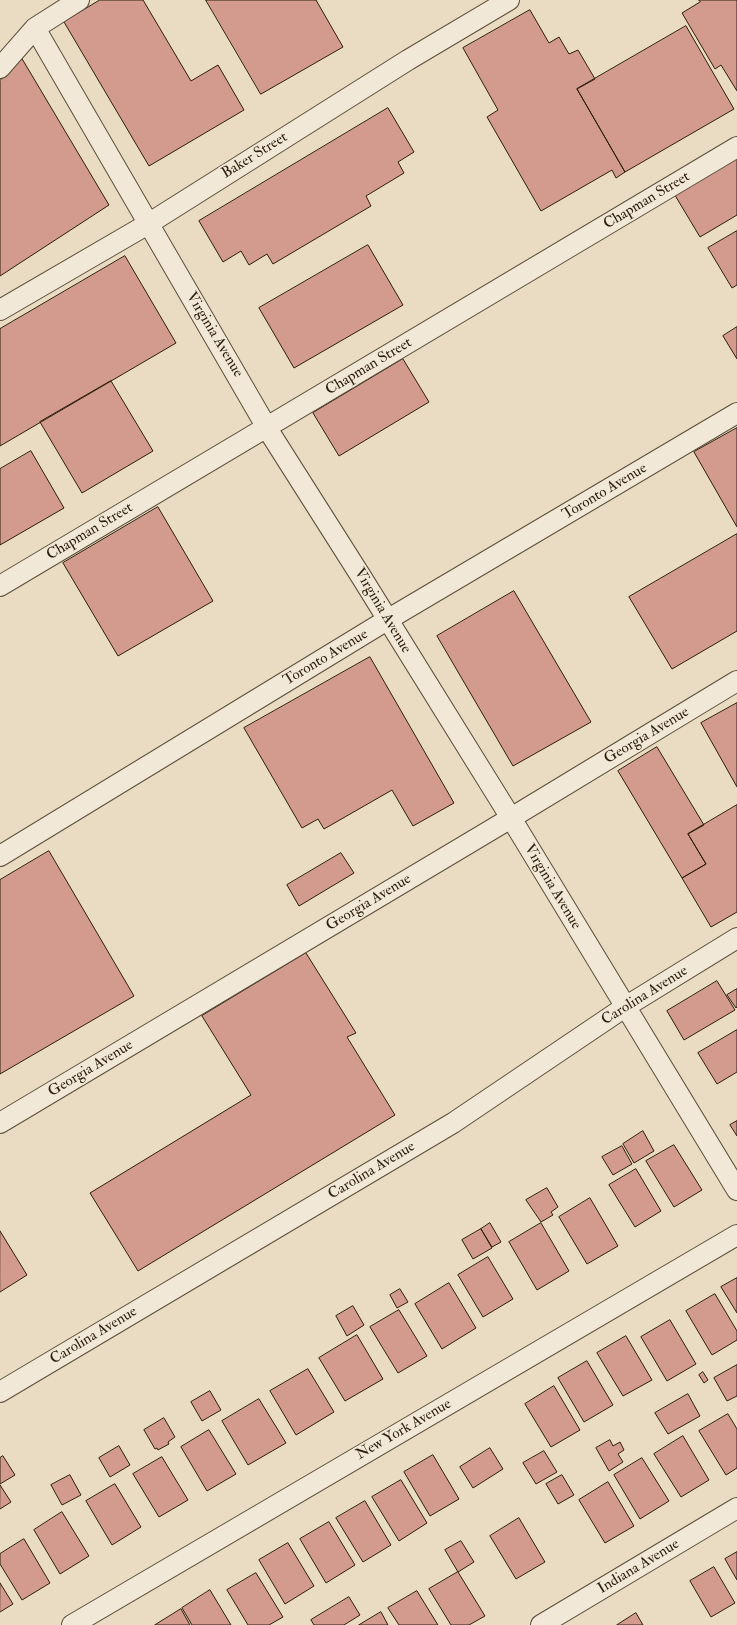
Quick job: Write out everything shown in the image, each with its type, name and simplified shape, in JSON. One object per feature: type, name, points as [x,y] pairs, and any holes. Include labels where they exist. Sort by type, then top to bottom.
[{"type":"street","points":[[0,68],[35,28],[79,0]]},
{"type":"street","name":"Baker Street","points":[[0,310],[148,224],[408,60],[509,0]]},
{"type":"street","name":"Virginia Avenue","points":[[35,28],[148,224],[268,427],[270,433],[511,818],[737,1190]]},
{"type":"street","name":"Chapman Street","points":[[0,586],[737,147]]},
{"type":"street","name":"Toronto Avenue","points":[[0,856],[387,620],[737,413]]},
{"type":"street","name":"Georgia Avenue","points":[[0,1123],[511,818],[737,681]]},
{"type":"street","name":"Carolina Avenue","points":[[0,1392],[453,1123],[625,1007],[737,938]]},
{"type":"street","name":"New York Avenue","points":[[72,1625],[737,1235]]},
{"type":"street","name":"Indiana Avenue","points":[[541,1625],[737,1508]]},
{"type":"building","points":[[100,0],[143,0],[191,81],[218,65],[244,110],[149,166],[64,22]]},
{"type":"building","points":[[206,0],[316,0],[343,47],[261,94]]},
{"type":"building","points":[[699,0],[737,0],[737,91],[721,65],[715,69],[682,13],[700,2]]},
{"type":"building","points":[[530,10],[549,43],[559,37],[569,54],[578,50],[595,79],[577,89],[625,172],[616,178],[612,170],[541,211],[487,117],[498,110],[463,48]]},
{"type":"building","points":[[686,26],[734,109],[625,172],[577,89]]},
{"type":"building","points":[[21,57],[109,205],[0,276],[0,81]]},
{"type":"building","points":[[388,108],[414,152],[398,162],[404,173],[366,196],[371,206],[273,264],[267,254],[249,265],[241,251],[223,262],[199,221]]},
{"type":"building","points":[[737,155],[737,215],[700,237],[673,192]]},
{"type":"building","points":[[737,231],[737,285],[732,288],[708,248]]},
{"type":"building","points":[[368,245],[403,305],[294,368],[259,308]]},
{"type":"building","points":[[125,256],[176,343],[0,446],[0,329]]},
{"type":"building","points":[[737,327],[737,359],[723,336]]},
{"type":"building","points":[[403,359],[429,402],[339,456],[313,413]]},
{"type":"building","points":[[111,381],[153,451],[82,493],[40,422]]},
{"type":"building","points":[[737,428],[737,527],[694,452]]},
{"type":"building","points":[[31,451],[64,508],[0,545],[0,469]]},
{"type":"building","points":[[158,507],[213,601],[118,656],[63,563]]},
{"type":"building","points":[[737,534],[737,631],[672,669],[629,597]]},
{"type":"building","points":[[514,591],[591,722],[513,766],[437,636]]},
{"type":"building","points":[[370,657],[454,803],[413,826],[392,790],[324,829],[318,819],[302,828],[244,728]]},
{"type":"building","points":[[737,703],[737,787],[701,723]]},
{"type":"building","points":[[657,747],[704,825],[688,834],[706,864],[682,878],[618,771]]},
{"type":"building","points":[[737,805],[737,912],[711,927],[682,878],[706,864],[688,834]]},
{"type":"building","points":[[49,851],[134,996],[0,1074],[0,880]]},
{"type":"building","points":[[341,853],[354,873],[299,906],[287,885]]},
{"type":"building","points":[[306,953],[356,1033],[347,1037],[395,1115],[138,1271],[90,1193],[251,1095],[202,1016]]},
{"type":"building","points":[[717,981],[735,1010],[684,1040],[667,1011]]},
{"type":"building","points":[[737,989],[737,1007],[736,1008],[727,995]]},
{"type":"building","points":[[737,1030],[737,1072],[717,1084],[698,1053]]},
{"type":"building","points":[[737,1121],[737,1136],[730,1125]]},
{"type":"building","points":[[643,1131],[654,1151],[634,1163],[623,1144]]},
{"type":"building","points":[[674,1145],[702,1190],[674,1207],[646,1161]]},
{"type":"building","points":[[622,1146],[632,1164],[613,1175],[602,1157]]},
{"type":"building","points":[[636,1169],[661,1211],[635,1227],[609,1185]]},
{"type":"building","points":[[547,1188],[558,1207],[551,1212],[553,1215],[541,1222],[526,1200]]},
{"type":"building","points":[[590,1198],[618,1246],[587,1264],[559,1217]]},
{"type":"building","points":[[490,1223],[501,1242],[492,1247],[481,1229]]},
{"type":"building","points":[[541,1223],[569,1271],[537,1290],[509,1242]]},
{"type":"building","points":[[481,1229],[492,1248],[473,1259],[462,1240]]},
{"type":"building","points":[[0,1231],[27,1275],[0,1292]]},
{"type":"building","points":[[488,1257],[513,1299],[483,1317],[458,1275]]},
{"type":"building","points":[[737,1278],[737,1313],[721,1287]]},
{"type":"building","points":[[449,1283],[476,1328],[442,1349],[415,1304]]},
{"type":"building","points":[[400,1289],[408,1302],[397,1308],[390,1295]]},
{"type":"building","points":[[715,1294],[737,1331],[737,1340],[712,1355],[686,1311]]},
{"type":"building","points":[[353,1306],[364,1325],[347,1336],[336,1316]]},
{"type":"building","points":[[399,1310],[427,1356],[398,1373],[370,1327]]},
{"type":"building","points":[[670,1320],[696,1364],[667,1381],[641,1337]]},
{"type":"building","points":[[357,1335],[383,1379],[345,1401],[319,1358]]},
{"type":"building","points":[[626,1336],[652,1380],[623,1396],[597,1353]]},
{"type":"building","points":[[587,1361],[613,1405],[584,1422],[558,1378]]},
{"type":"building","points":[[737,1365],[737,1396],[727,1401],[714,1378]]},
{"type":"building","points":[[308,1369],[334,1412],[296,1435],[270,1391]]},
{"type":"building","points":[[703,1372],[708,1380],[704,1383],[699,1375]]},
{"type":"building","points":[[554,1386],[580,1430],[551,1447],[525,1404]]},
{"type":"building","points":[[210,1391],[221,1410],[202,1421],[191,1402]]},
{"type":"building","points":[[688,1394],[700,1416],[668,1434],[655,1413]]},
{"type":"building","points":[[259,1399],[286,1443],[248,1465],[222,1421]]},
{"type":"building","points":[[728,1414],[737,1429],[737,1468],[726,1475],[699,1431]]},
{"type":"building","points":[[164,1418],[175,1437],[168,1442],[169,1444],[158,1450],[157,1448],[155,1449],[144,1430]]},
{"type":"building","points":[[209,1430],[236,1474],[207,1491],[181,1447]]},
{"type":"building","points":[[683,1436],[709,1480],[681,1497],[654,1454]]},
{"type":"building","points":[[610,1440],[613,1446],[620,1442],[624,1450],[618,1454],[623,1462],[609,1471],[596,1448]]},
{"type":"building","points":[[119,1446],[130,1465],[110,1477],[99,1458]]},
{"type":"building","points":[[490,1448],[503,1469],[473,1488],[460,1467]]},
{"type":"building","points":[[544,1451],[557,1472],[536,1484],[523,1463]]},
{"type":"building","points":[[433,1455],[459,1499],[430,1516],[404,1472]]},
{"type":"building","points":[[3,1456],[15,1475],[0,1484],[0,1458]]},
{"type":"building","points":[[162,1457],[188,1500],[159,1517],[133,1474]]},
{"type":"building","points":[[642,1458],[669,1501],[640,1519],[614,1475]]},
{"type":"building","points":[[70,1475],[81,1495],[62,1505],[51,1485]]},
{"type":"building","points":[[562,1475],[574,1495],[558,1504],[546,1484]]},
{"type":"building","points":[[401,1480],[427,1523],[399,1541],[372,1497]]},
{"type":"building","points":[[608,1482],[634,1526],[605,1543],[579,1500]]},
{"type":"building","points":[[115,1484],[141,1527],[112,1545],[86,1501]]},
{"type":"building","points":[[0,1485],[11,1502],[0,1509]]},
{"type":"building","points":[[365,1501],[391,1545],[363,1562],[336,1518]]},
{"type":"building","points":[[62,1512],[89,1556],[60,1574],[34,1530]]},
{"type":"building","points":[[519,1518],[545,1562],[516,1579],[490,1536]]},
{"type":"building","points":[[329,1522],[355,1565],[326,1583],[300,1539]]},
{"type":"building","points":[[24,1539],[50,1583],[22,1600],[0,1564],[0,1554]]},
{"type":"building","points":[[461,1541],[474,1562],[458,1572],[445,1550]]},
{"type":"building","points":[[288,1543],[314,1586],[285,1604],[259,1560]]},
{"type":"building","points":[[737,1552],[737,1580],[725,1559]]},
{"type":"building","points":[[714,1567],[735,1603],[711,1617],[690,1581]]},
{"type":"building","points":[[458,1572],[485,1616],[469,1625],[451,1625],[429,1589]]},
{"type":"building","points":[[256,1573],[283,1617],[269,1625],[248,1625],[227,1590]]},
{"type":"building","points":[[0,1583],[13,1604],[0,1612]]},
{"type":"building","points":[[210,1590],[231,1625],[192,1625],[182,1608]]},
{"type":"building","points":[[417,1591],[438,1625],[399,1625],[388,1608]]},
{"type":"building","points":[[349,1597],[360,1615],[344,1625],[314,1625],[311,1620]]},
{"type":"building","points":[[181,1609],[190,1625],[155,1625]]},
{"type":"building","points":[[381,1612],[388,1625],[359,1625]]},
{"type":"building","points":[[636,1613],[643,1625],[617,1625]]}]
